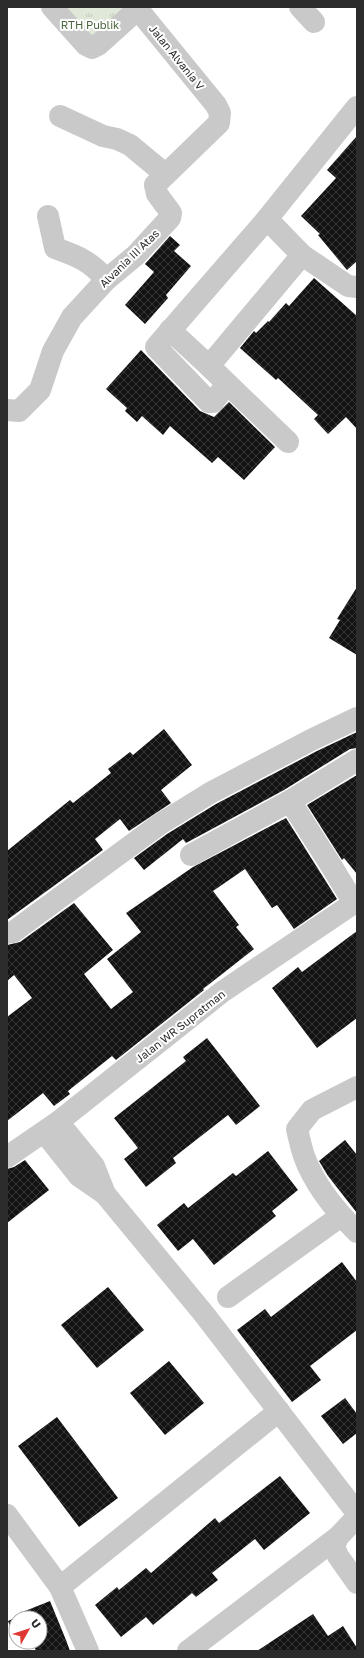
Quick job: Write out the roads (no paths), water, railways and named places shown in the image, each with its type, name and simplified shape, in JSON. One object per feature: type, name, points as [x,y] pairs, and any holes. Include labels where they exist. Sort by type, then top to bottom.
[{"type":"street","name":"Jalan Alvania V","points":[[56,8],[86,45],[92,48],[98,45],[137,8],[216,105]]},
{"type":"street","name":"Alvania III Atas","points":[[7,410],[19,411],[40,390],[53,351],[72,317],[106,280],[136,255],[170,218],[171,213],[157,194],[155,184],[219,123],[220,113],[216,105]]},
{"type":"street","points":[[227,384],[213,402],[209,402],[157,350],[156,347],[267,219],[357,107]]},
{"type":"street","points":[[60,116],[103,136],[117,139],[130,145],[165,174]]},
{"type":"street","points":[[48,216],[55,248],[81,258],[97,268],[106,280]]},
{"type":"street","points":[[267,219],[302,254],[348,286],[357,287]]},
{"type":"street","points":[[209,366],[302,254]]},
{"type":"street","points":[[170,330],[288,442]]},
{"type":"street","points":[[7,933],[13,932],[160,824],[210,793],[311,740],[357,718]]},
{"type":"street","points":[[191,855],[290,801],[357,760]]},
{"type":"street","points":[[290,801],[355,902]]},
{"type":"street","name":"Jalan WR Supratman","points":[[7,1157],[51,1127],[222,992],[355,902]]},
{"type":"street","points":[[357,1087],[312,1110],[297,1129],[304,1156],[319,1184],[341,1216],[357,1232]]},
{"type":"street","points":[[51,1127],[79,1176],[105,1194],[204,1314],[357,1513]]},
{"type":"street","points":[[228,1297],[341,1216]]},
{"type":"street","points":[[60,1588],[279,1411]]},
{"type":"street","points":[[7,1516],[60,1588],[88,1651]]},
{"type":"street","points":[[188,1651],[338,1537],[357,1517]]},
{"type":"street","points":[[338,1537],[334,1546],[338,1556],[357,1583]]},
{"type":"park label","name":"RTH Publik","points":[[90,24]]}]
